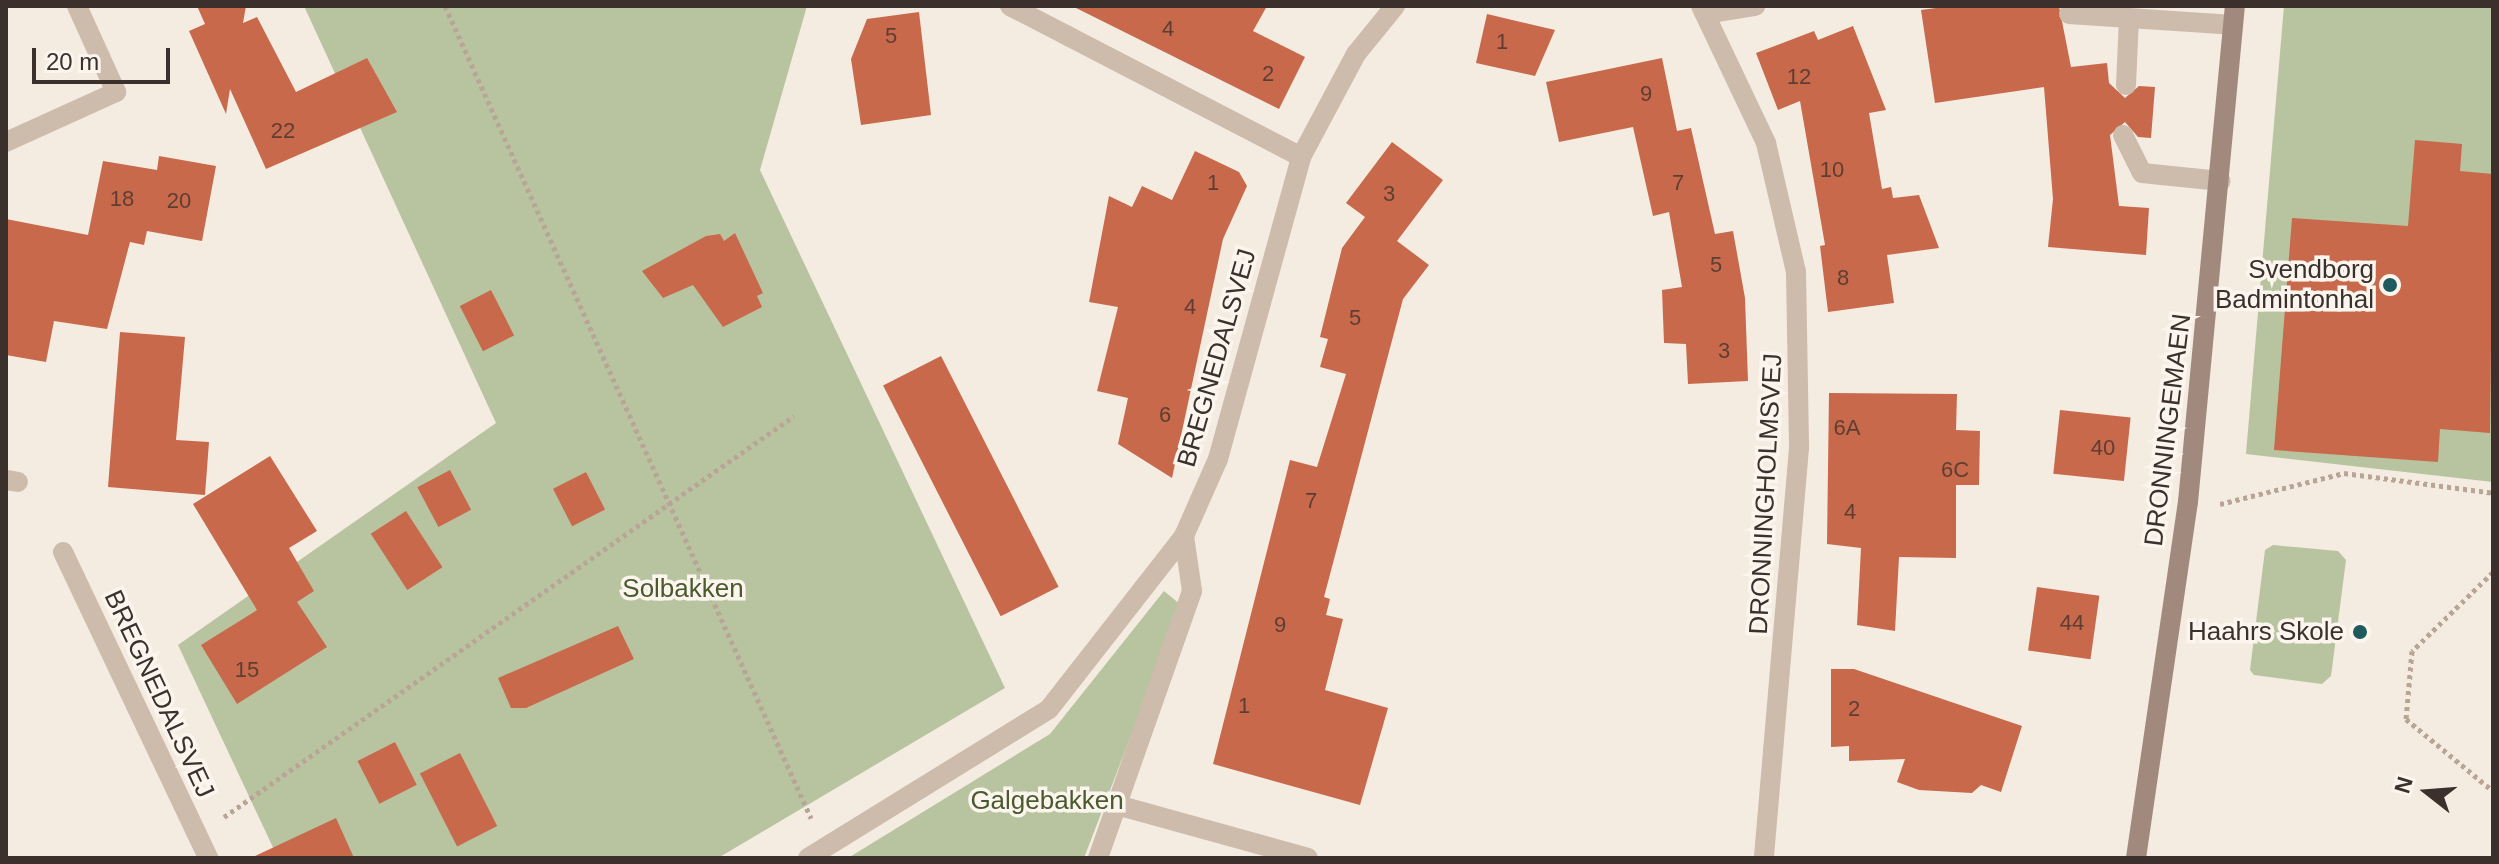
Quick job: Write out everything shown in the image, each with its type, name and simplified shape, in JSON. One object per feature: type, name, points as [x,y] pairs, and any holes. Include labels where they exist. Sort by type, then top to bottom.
[{"type":"street","points":[[6,142],[116,92],[77,6]]},
{"type":"street","points":[[1010,6],[1301,157]]},
{"type":"street","name":"BREGNEDALSVEJ","points":[[816,853],[1049,709],[1184,536],[1218,459],[1301,157],[1356,54],[1395,6]]},
{"type":"street","points":[[1704,10],[1755,6]]},
{"type":"street","name":"DRONNINGHOLMSVEJ","points":[[1704,10],[1766,143],[1796,272],[1798,463],[1764,858]]},
{"type":"street","points":[[2069,14],[2129,18],[2234,16]]},
{"type":"street","name":"DRONNINGEMAEN","points":[[2136,858],[2188,502],[2221,181],[2234,16]]},
{"type":"street","points":[[2126,85],[2129,18]]},
{"type":"street","points":[[2123,135],[2142,173],[2221,181]]},
{"type":"street","points":[[1098,858],[1192,591],[1184,536]]},
{"type":"street","name":"BREGNEDALSVEJ","points":[[63,552],[208,858]]},
{"type":"street","points":[[1117,805],[1308,858]]},
{"type":"path","points":[[445,6],[668,506],[816,853]]},
{"type":"path","points":[[197,836],[794,416]]},
{"type":"path","points":[[2188,502],[2233,505],[2344,473],[2493,493]]},
{"type":"path","points":[[2493,572],[2412,651],[2406,719],[2493,791]]},
{"type":"green space","name":"Solbakken","points":[[304,6],[807,6],[760,170],[1005,688],[718,858],[278,858],[178,645],[496,423]]},
{"type":"green space","points":[[2284,6],[2493,6],[2493,482],[2246,454]]},
{"type":"green space","points":[[2273,545],[2338,551],[2346,560],[2331,676],[2322,684],[2254,675],[2250,670],[2265,550]]},
{"type":"green space","name":"Galgebakken","points":[[1164,591],[1181,605],[1084,858],[848,858],[1050,734]]},
{"type":"building","points":[[197,6],[246,6],[243,23],[257,17],[296,92],[367,58],[397,112],[266,169],[230,89],[226,114],[189,31],[205,24]]},
{"type":"building","points":[[1072,6],[1267,6],[1253,31],[1305,57],[1279,109]]},
{"type":"building","points":[[1951,6],[2059,6],[2071,67],[2107,63],[2109,83],[2125,98],[2139,86],[2155,87],[2151,138],[2138,137],[2125,122],[2110,135],[2119,206],[2149,208],[2146,255],[2048,247],[2053,199],[2044,87],[1935,103],[1921,10]]},
{"type":"building","points":[[919,12],[931,115],[861,125],[851,59],[867,19]]},
{"type":"building","points":[[1487,14],[1555,30],[1535,76],[1476,63]]},
{"type":"building","points":[[1853,26],[1886,110],[1869,113],[1882,189],[1891,187],[1893,198],[1919,195],[1939,248],[1887,255],[1894,303],[1828,312],[1820,246],[1825,245],[1800,101],[1778,110],[1756,53],[1814,31],[1818,40]]},
{"type":"building","points":[[1662,58],[1677,131],[1691,128],[1715,234],[1733,231],[1745,298],[1748,381],[1688,384],[1686,344],[1664,343],[1662,290],[1682,287],[1669,212],[1653,216],[1633,127],[1559,142],[1546,82]]},
{"type":"building","name":"Svendborg Badmintonhal","points":[[2415,140],[2462,144],[2460,171],[2493,174],[2490,433],[2440,429],[2438,462],[2274,450],[2292,218],[2408,226]]},
{"type":"building","points":[[1392,142],[1443,180],[1397,241],[1429,265],[1403,299],[1324,597],[1330,599],[1326,615],[1343,619],[1325,690],[1388,708],[1360,805],[1213,764],[1290,460],[1317,467],[1346,374],[1320,367],[1328,339],[1320,337],[1342,248],[1365,217],[1346,203]]},
{"type":"building","points":[[1195,151],[1239,172],[1247,186],[1223,239],[1172,478],[1118,444],[1128,398],[1097,391],[1118,307],[1089,302],[1109,196],[1132,207],[1142,186],[1172,200]]},
{"type":"building","points":[[159,156],[216,166],[202,241],[147,231],[144,245],[130,242],[107,329],[54,321],[46,362],[6,355],[6,219],[88,235],[103,161],[157,170]]},
{"type":"building","points":[[735,233],[763,293],[757,296],[762,307],[723,327],[693,285],[663,298],[642,271],[706,236],[720,234],[724,241]]},
{"type":"building","points":[[491,290],[514,335],[483,351],[460,306]]},
{"type":"building","points":[[120,332],[185,337],[176,440],[209,442],[205,495],[108,487]]},
{"type":"building","points":[[941,356],[1059,587],[1001,616],[883,386]]},
{"type":"building","points":[[1829,393],[1957,394],[1956,430],[1980,431],[1979,485],[1956,485],[1956,558],[1899,557],[1895,631],[1857,625],[1861,548],[1827,544]]},
{"type":"building","points":[[2060,410],[2131,417],[2124,481],[2053,474]]},
{"type":"building","points":[[270,456],[317,531],[289,548],[314,591],[297,602],[327,647],[237,704],[201,645],[257,610],[193,504]]},
{"type":"building","points":[[450,470],[471,510],[438,527],[417,487]]},
{"type":"building","points":[[586,472],[605,509],[572,526],[553,489]]},
{"type":"building","points":[[406,511],[442,567],[407,590],[371,534]]},
{"type":"building","points":[[2037,587],[2099,596],[2090,659],[2028,650]]},
{"type":"building","points":[[618,626],[634,659],[526,708],[511,708],[498,678]]},
{"type":"building","points":[[1831,669],[1854,669],[2022,726],[2001,792],[1981,785],[1972,793],[1919,790],[1897,782],[1905,759],[1849,761],[1849,746],[1831,747]]},
{"type":"building","points":[[395,742],[417,785],[379,804],[358,761]]},
{"type":"building","points":[[460,753],[497,826],[457,846],[420,773]]},
{"type":"building","points":[[336,818],[354,858],[251,858]]},
{"type":"place","name":"Svendborg Badmintonhal","points":[[2390,285]]},
{"type":"place","name":"Haahrs Skole","points":[[2360,632]]}]
